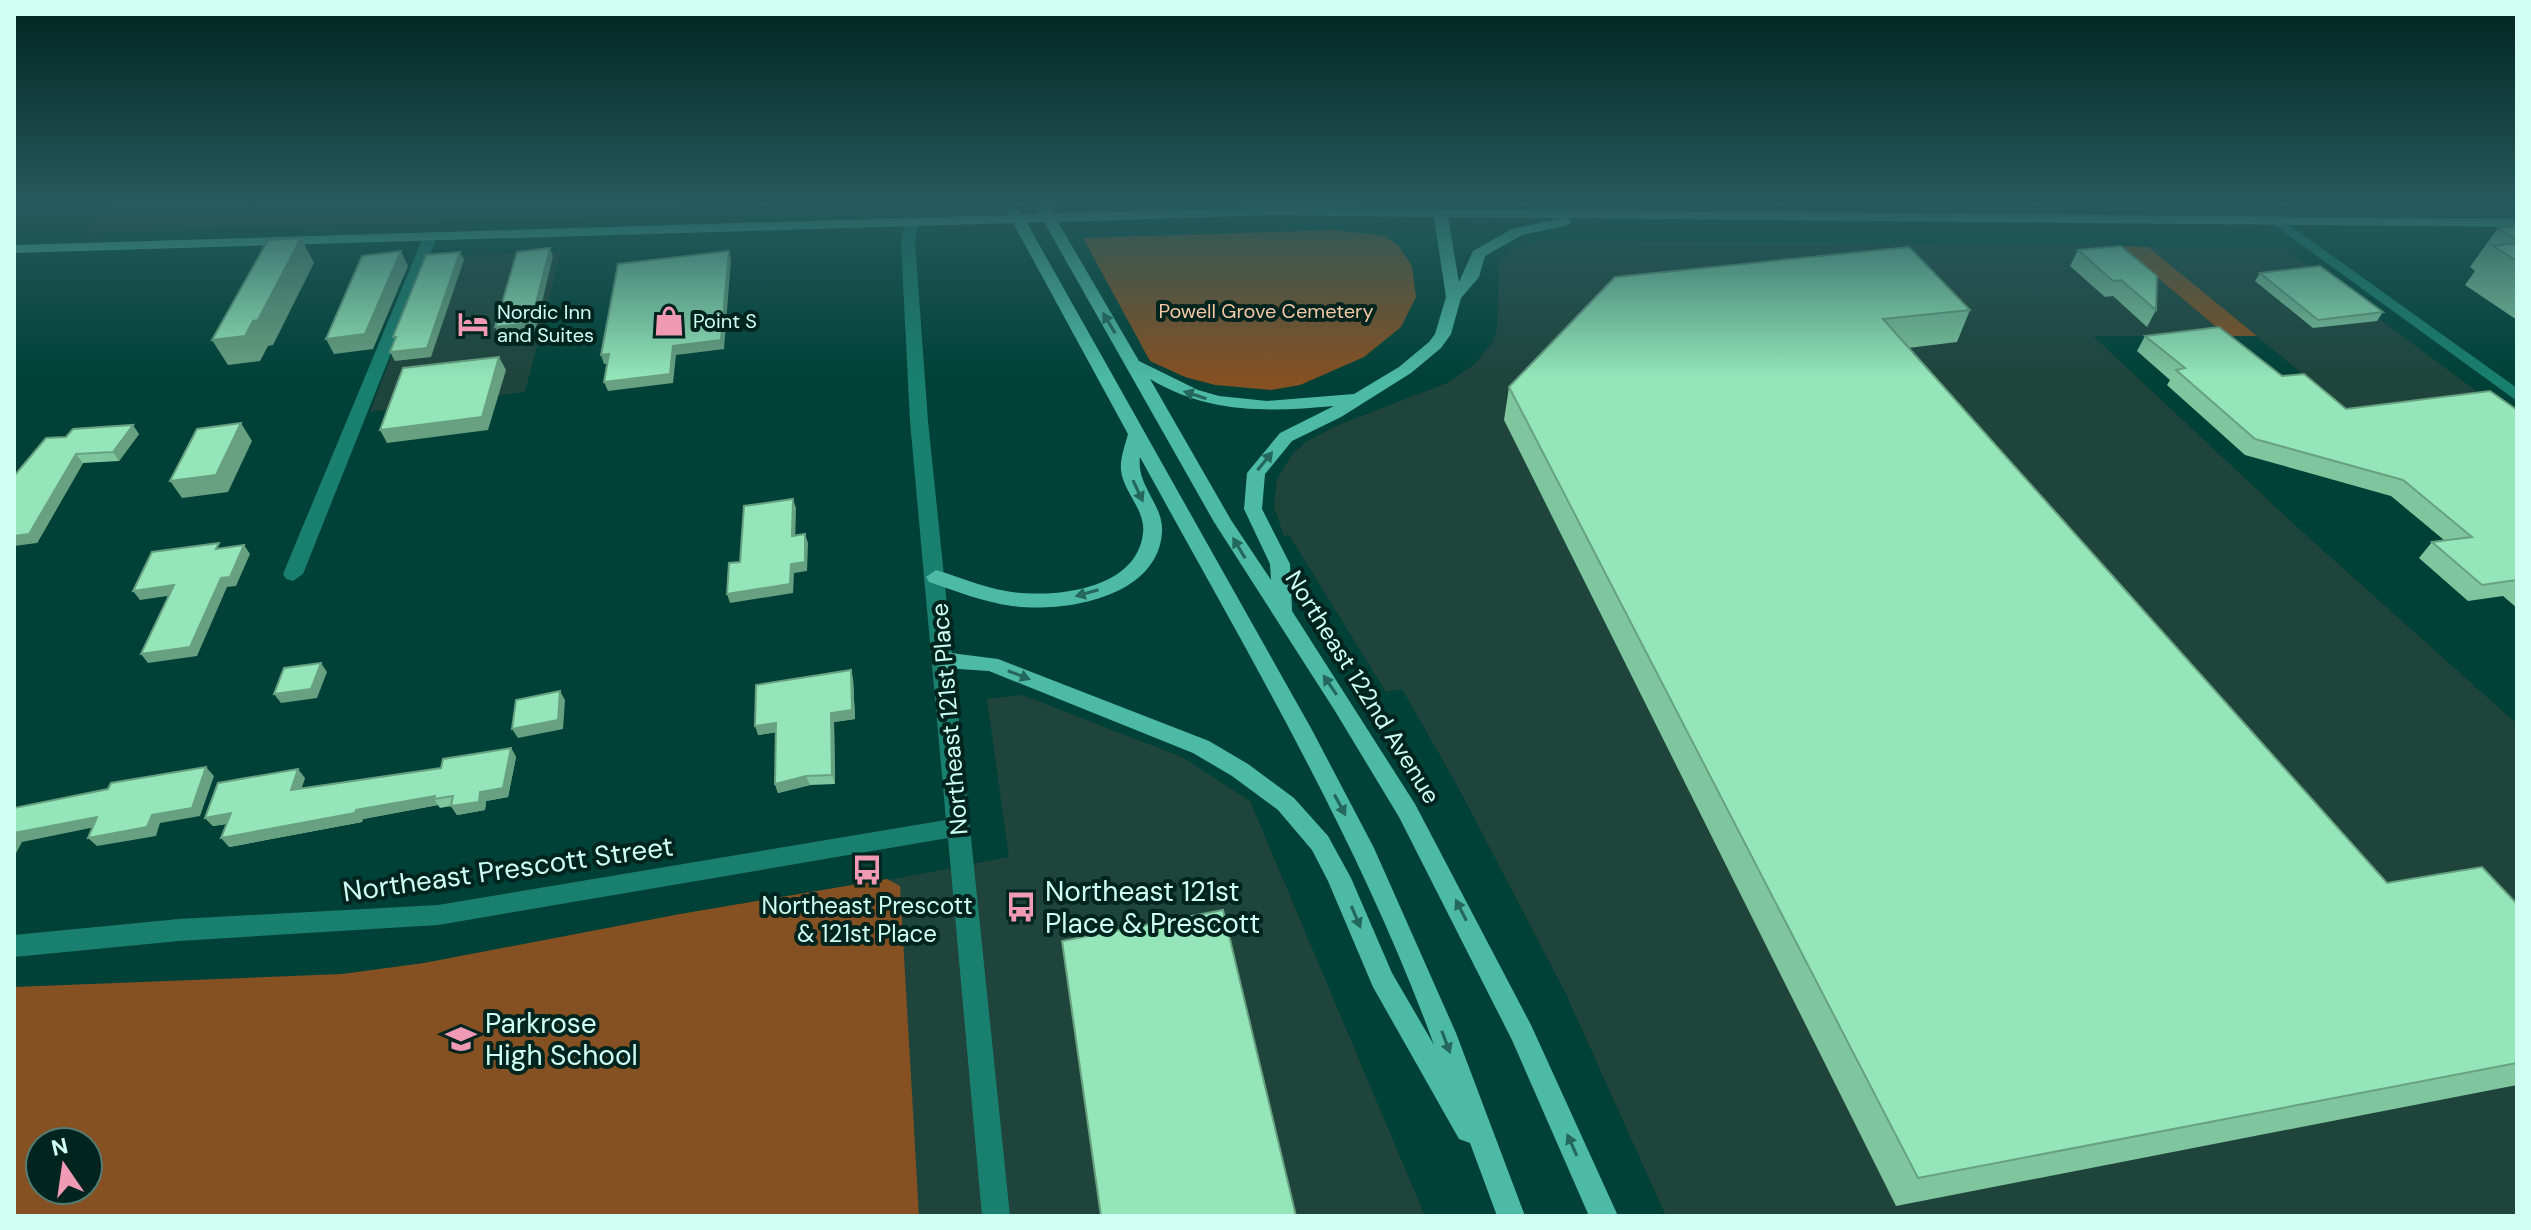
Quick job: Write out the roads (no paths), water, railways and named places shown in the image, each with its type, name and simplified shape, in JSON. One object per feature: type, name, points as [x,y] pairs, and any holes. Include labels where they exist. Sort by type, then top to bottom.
[{"type":"main road","points":[[1042,262],[1366,855],[1407,945],[1511,1216]]},
{"type":"main road","name":"Northeast 122nd Avenue","points":[[1075,262],[1223,522],[1360,732],[1446,880],[1522,1033],[1604,1216]]},
{"type":"main road","points":[[1282,613],[1280,564],[1253,509],[1256,473],[1286,437],[1335,413],[1405,370],[1435,345],[1450,316],[1454,297],[1448,262]]},
{"type":"main road","points":[[1454,297],[1471,277],[1475,262]]},
{"type":"main road","points":[[1132,361],[1170,386],[1225,403],[1292,407],[1355,399]]},
{"type":"main road","points":[[936,577],[1016,600],[1050,601],[1101,589],[1138,568],[1149,550],[1153,531],[1130,473],[1137,432]]},
{"type":"main road","points":[[943,660],[991,664],[1201,747],[1240,770],[1292,810],[1320,843],[1339,878],[1382,979],[1501,1186]]},
{"type":"street","points":[[293,574],[420,262]]},
{"type":"street","name":"Northeast 121st Place","points":[[909,262],[919,421],[996,1216]]},
{"type":"street","points":[[2335,262],[2517,396]]},
{"type":"street","name":"Northeast Prescott Street","points":[[14,946],[148,933],[438,915],[959,827]]},
{"type":"place","name":"Point S","points":[[669,321]]},
{"type":"place","name":"Nordic Inn and Suites","points":[[473,324]]},
{"type":"place","name":"Northeast Prescott & 121st Place","points":[[867,870]]},
{"type":"place","name":"Northeast 121st Place & Prescott","points":[[1021,907]]},
{"type":"place","name":"Parkrose High School","points":[[461,1039]]},
{"type":"park label","name":"Powell Grove Cemetery","points":[[1266,311]]}]
